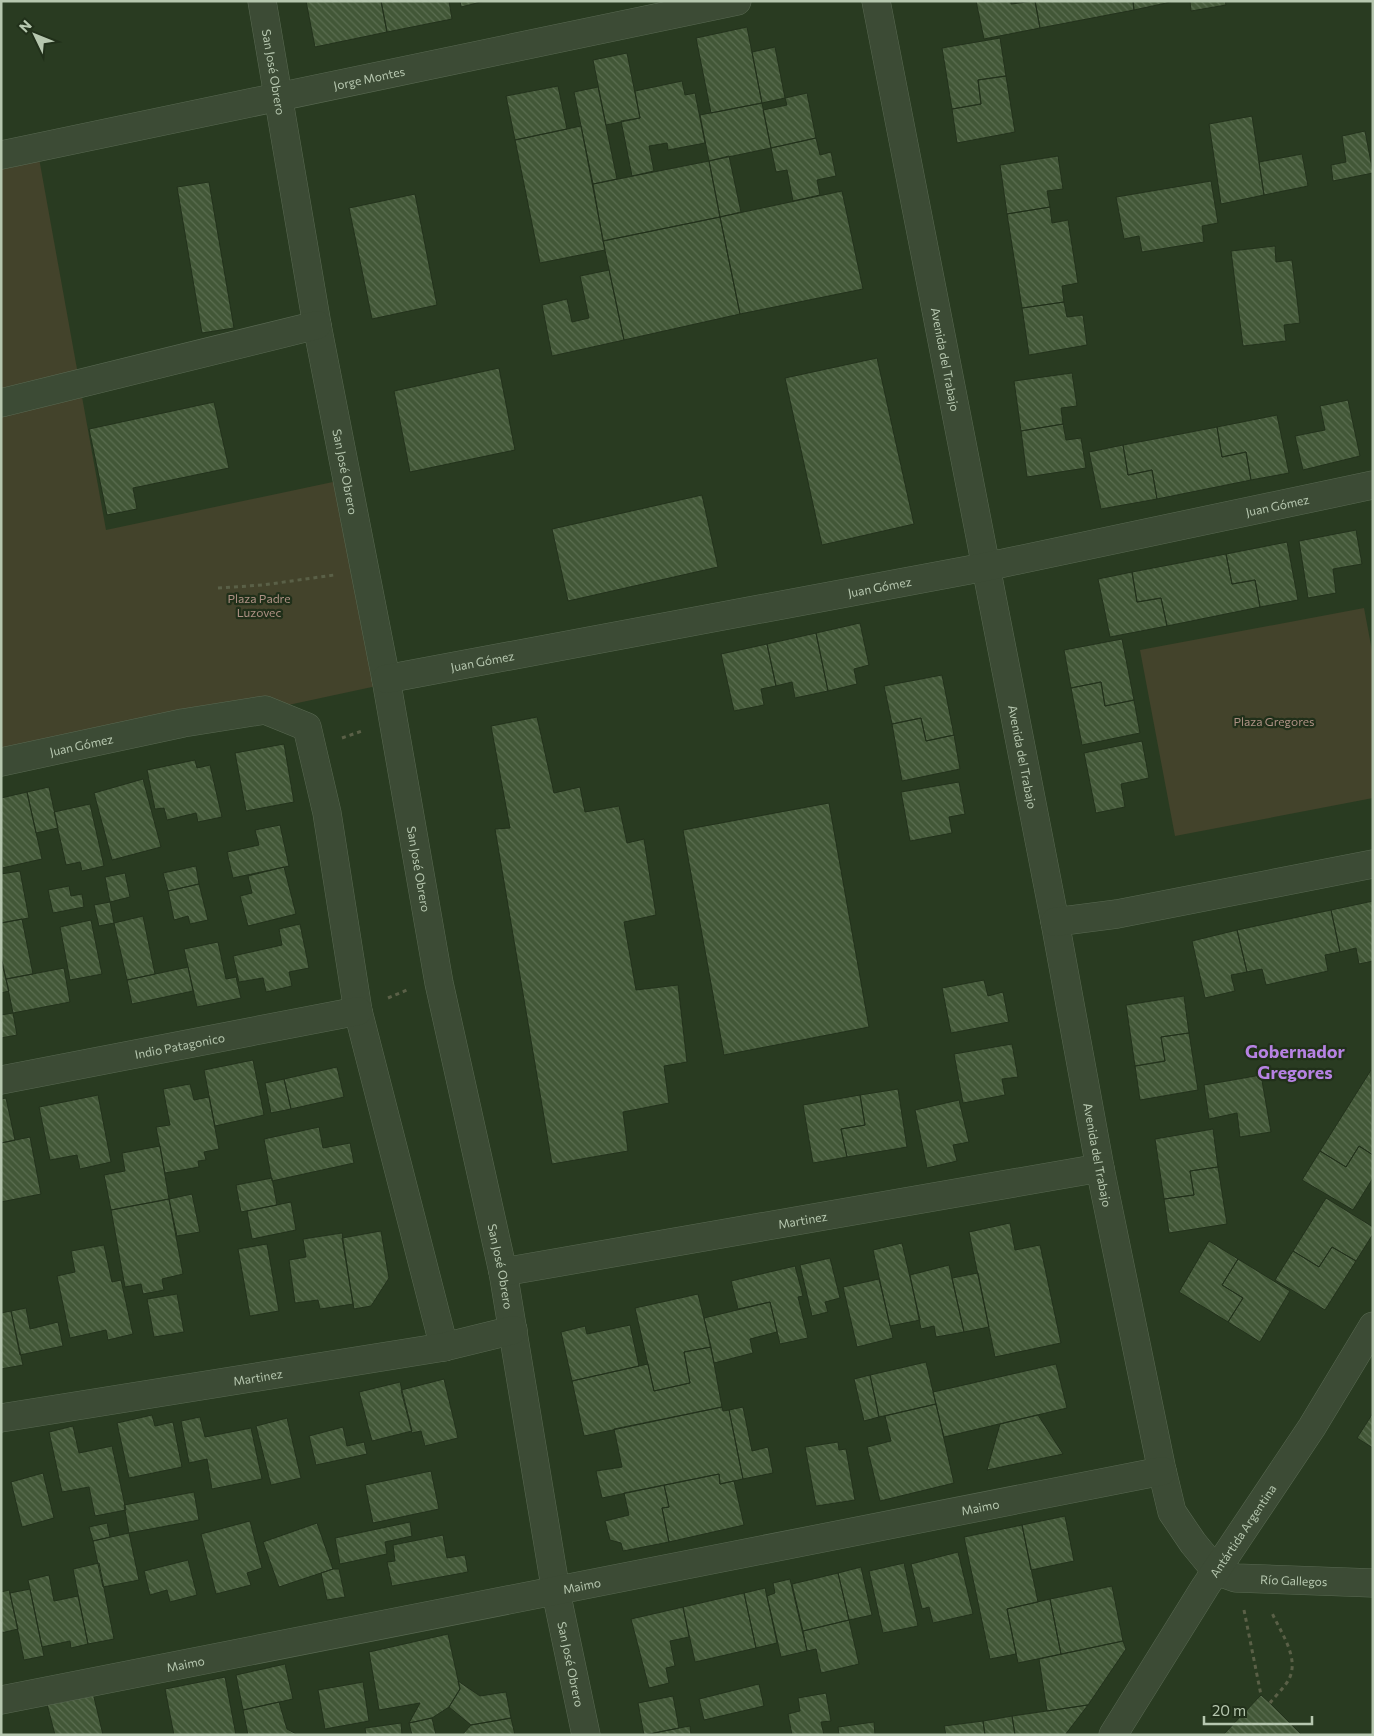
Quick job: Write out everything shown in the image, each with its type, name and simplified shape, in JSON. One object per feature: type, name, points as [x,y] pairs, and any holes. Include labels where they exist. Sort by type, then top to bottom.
[{"type":"street","name":"San José Obrero","points":[[262,1],[317,325],[386,679],[439,983],[503,1272],[556,1592],[586,1735]]},
{"type":"street","name":"Jorge Montes","points":[[1,155],[737,1]]},
{"type":"street","name":"Avenida del Trabajo","points":[[876,1],[1055,922],[1100,1168],[1162,1471],[1172,1512],[1192,1543],[1238,1576]]},
{"type":"street","points":[[1,403],[317,325]]},
{"type":"street","name":"Juan Gómez","points":[[386,679],[985,567],[1373,485]]},
{"type":"street","name":"Juan Gómez","points":[[2,757],[183,723],[265,710],[310,738]]},
{"type":"street","points":[[310,738],[327,813],[358,1011],[444,1347]]},
{"type":"street","points":[[1055,922],[1117,914],[1373,864]]},
{"type":"street","name":"Indio Patagonico","points":[[1,1080],[358,1011]]},
{"type":"street","name":"Martinez","points":[[503,1272],[1100,1168]]},
{"type":"street","name":"Antártida Argentina","points":[[1113,1735],[1238,1576],[1312,1427],[1373,1326]]},
{"type":"street","name":"Martinez","points":[[1,1418],[444,1347],[513,1330]]},
{"type":"street","name":"Maimo","points":[[1,1700],[1162,1471]]},
{"type":"street","name":"Río Gallegos","points":[[1238,1576],[1373,1583]]},
{"type":"path","points":[[218,588],[264,585],[364,571]]},
{"type":"path","points":[[310,738],[393,721]]},
{"type":"path","points":[[358,1011],[415,987],[439,983]]},
{"type":"path","points":[[1238,1576],[1262,1695]]},
{"type":"path","points":[[1238,1576],[1272,1613],[1292,1662],[1289,1679],[1270,1703]]},
{"type":"green space","name":"Plaza Padre Luzovec","points":[[37,147],[106,530],[347,479],[386,679],[372,687],[1,762],[1,155]]},
{"type":"green space","name":"Plaza Gregores","points":[[1364,608],[1373,656],[1373,798],[1175,836],[1140,650]]},
{"type":"building","points":[[306,1],[381,1],[387,32],[315,47]]},
{"type":"building","points":[[381,1],[449,1],[452,19],[387,32]]},
{"type":"building","points":[[460,1],[485,1],[461,7]]},
{"type":"building","points":[[976,1],[1011,1],[1011,4],[1035,1],[1040,28],[984,39]]},
{"type":"building","points":[[1035,1],[1133,1],[1134,10],[1040,28]]},
{"type":"building","points":[[1133,1],[1171,1],[1171,2],[1134,10]]},
{"type":"building","points":[[1190,1],[1225,1],[1226,5],[1191,11]]},
{"type":"building","points":[[747,27],[762,103],[711,113],[696,38]]},
{"type":"building","points":[[1000,38],[1006,76],[978,80],[981,104],[952,109],[942,48]]},
{"type":"building","points":[[775,47],[785,98],[762,103],[752,52]]},
{"type":"building","points":[[627,53],[640,118],[606,125],[593,60]]},
{"type":"building","points":[[1006,76],[1015,132],[957,143],[952,109],[981,104],[978,80]]},
{"type":"building","points":[[682,81],[685,95],[695,93],[705,143],[668,150],[667,143],[649,146],[654,171],[632,176],[621,121],[640,118],[635,91]]},
{"type":"building","points":[[558,86],[567,129],[515,140],[506,96]]},
{"type":"building","points":[[598,87],[617,179],[593,184],[574,92]]},
{"type":"building","points":[[807,93],[816,138],[771,148],[763,110],[787,105],[785,98]]},
{"type":"building","points":[[762,103],[771,148],[709,161],[700,115]]},
{"type":"building","points":[[1252,116],[1264,195],[1221,204],[1209,124]]},
{"type":"building","points":[[581,126],[605,250],[540,263],[515,140]]},
{"type":"building","points":[[1365,131],[1373,173],[1333,181],[1331,165],[1346,162],[1342,136]]},
{"type":"building","points":[[816,138],[820,155],[831,152],[836,176],[817,180],[820,195],[793,201],[787,170],[776,172],[771,148]]},
{"type":"building","points":[[1302,154],[1308,186],[1264,195],[1259,162]]},
{"type":"building","points":[[729,156],[741,212],[720,217],[709,161]]},
{"type":"building","points":[[1058,156],[1063,189],[1047,191],[1050,207],[1007,214],[1000,165]]},
{"type":"building","points":[[709,161],[720,217],[603,241],[593,184]]},
{"type":"building","points":[[1211,181],[1218,223],[1202,226],[1204,242],[1142,252],[1139,236],[1124,239],[1116,197]]},
{"type":"building","points":[[209,182],[234,328],[202,333],[177,187]]},
{"type":"building","points":[[842,191],[863,289],[740,314],[720,217]]},
{"type":"building","points":[[415,194],[437,305],[372,319],[349,208]]},
{"type":"building","points":[[1050,207],[1052,223],[1068,220],[1078,283],[1062,286],[1064,302],[1022,308],[1007,214]]},
{"type":"building","points":[[720,217],[740,314],[624,340],[603,241]]},
{"type":"building","points":[[1275,246],[1276,262],[1292,260],[1300,323],[1284,325],[1286,341],[1243,346],[1231,251]]},
{"type":"building","points":[[609,270],[624,340],[552,356],[542,305],[567,299],[572,322],[589,318],[580,276]]},
{"type":"building","points":[[1064,302],[1067,317],[1083,315],[1087,345],[1029,355],[1022,308]]},
{"type":"building","points":[[877,358],[914,524],[822,545],[785,378]]},
{"type":"building","points":[[499,368],[515,450],[410,472],[394,391]]},
{"type":"building","points":[[1072,373],[1077,406],[1061,408],[1063,424],[1021,431],[1014,381]]},
{"type":"building","points":[[1348,400],[1360,456],[1303,470],[1295,436],[1325,430],[1320,406]]},
{"type":"building","points":[[214,402],[229,468],[133,488],[137,509],[107,515],[89,429]]},
{"type":"building","points":[[1277,415],[1289,473],[1251,480],[1246,452],[1222,457],[1217,427]]},
{"type":"building","points":[[1063,424],[1066,440],[1081,438],[1086,468],[1027,477],[1021,431]]},
{"type":"building","points":[[1217,427],[1222,457],[1246,452],[1251,480],[1157,499],[1152,470],[1128,475],[1123,445]]},
{"type":"building","points":[[1123,445],[1128,475],[1152,470],[1157,499],[1101,509],[1089,452]]},
{"type":"building","points":[[702,495],[718,567],[568,601],[552,529]]},
{"type":"building","points":[[1356,530],[1362,564],[1333,569],[1336,593],[1308,598],[1299,541]]},
{"type":"building","points":[[1287,542],[1298,600],[1260,607],[1255,580],[1232,584],[1226,554]]},
{"type":"building","points":[[1226,554],[1232,584],[1255,580],[1260,607],[1167,626],[1161,598],[1137,602],[1132,572]]},
{"type":"building","points":[[1132,572],[1137,602],[1161,598],[1167,626],[1110,637],[1098,579]]},
{"type":"building","points":[[860,623],[869,665],[854,669],[857,684],[828,691],[816,633]]},
{"type":"building","points":[[816,633],[828,691],[795,698],[792,682],[776,686],[767,644]]},
{"type":"building","points":[[1122,639],[1134,700],[1105,706],[1101,682],[1071,688],[1064,650]]},
{"type":"building","points":[[767,644],[776,686],[761,689],[764,705],[734,711],[721,654]]},
{"type":"building","points":[[942,675],[954,735],[926,741],[921,718],[892,724],[884,686]]},
{"type":"building","points":[[1101,682],[1105,706],[1134,700],[1140,733],[1082,745],[1071,688]]},
{"type":"building","points":[[537,717],[554,793],[580,787],[585,812],[619,806],[627,843],[644,839],[656,915],[624,922],[636,990],[678,985],[687,1062],[664,1066],[669,1103],[623,1112],[628,1151],[552,1164],[495,829],[510,828],[491,726]]},
{"type":"building","points":[[921,718],[926,741],[954,735],[960,769],[902,781],[892,724]]},
{"type":"building","points":[[1142,741],[1149,778],[1121,784],[1125,807],[1096,813],[1084,753]]},
{"type":"building","points":[[284,744],[294,802],[246,811],[235,753]]},
{"type":"building","points":[[195,760],[197,768],[210,765],[222,817],[198,822],[196,813],[167,820],[164,808],[155,809],[147,770]]},
{"type":"building","points":[[143,779],[161,847],[112,860],[94,793]]},
{"type":"building","points":[[959,782],[965,814],[949,817],[952,833],[910,841],[901,792]]},
{"type":"building","points":[[49,787],[58,828],[36,833],[27,792]]},
{"type":"building","points":[[27,792],[42,859],[2,868],[1,798]]},
{"type":"building","points":[[829,803],[869,1027],[724,1055],[683,830]]},
{"type":"building","points":[[90,804],[104,866],[82,871],[80,862],[66,865],[54,812]]},
{"type":"building","points":[[280,825],[289,866],[233,878],[227,852],[259,845],[255,830]]},
{"type":"building","points":[[196,866],[199,884],[168,891],[163,873]]},
{"type":"building","points":[[284,867],[296,914],[248,926],[240,896],[252,893],[248,876]]},
{"type":"building","points":[[20,871],[29,918],[1,923],[1,874]]},
{"type":"building","points":[[125,873],[130,897],[110,902],[105,877]]},
{"type":"building","points":[[199,884],[208,920],[190,924],[188,916],[174,920],[168,891]]},
{"type":"building","points":[[69,886],[71,896],[82,894],[84,907],[53,913],[48,890]]},
{"type":"building","points":[[1373,901],[1373,961],[1359,964],[1356,948],[1340,952],[1331,910]]},
{"type":"building","points":[[110,902],[114,923],[99,926],[94,905]]},
{"type":"building","points":[[1331,910],[1340,952],[1325,955],[1328,971],[1266,985],[1262,969],[1247,972],[1237,930]]},
{"type":"building","points":[[143,916],[155,974],[127,980],[114,923]]},
{"type":"building","points":[[22,919],[33,974],[6,979],[1,956],[1,923]]},
{"type":"building","points":[[91,920],[102,974],[70,980],[60,927]]},
{"type":"building","points":[[300,924],[309,968],[289,972],[292,986],[266,992],[263,978],[239,982],[233,956],[282,945],[279,929]]},
{"type":"building","points":[[1237,930],[1247,972],[1231,975],[1235,991],[1205,998],[1192,941]]},
{"type":"building","points":[[218,942],[226,979],[236,977],[241,998],[197,1007],[184,949]]},
{"type":"building","points":[[1,960],[9,991],[1,993]]},
{"type":"building","points":[[188,967],[193,991],[132,1004],[127,980]]},
{"type":"building","points":[[64,968],[70,1002],[13,1013],[6,979]]},
{"type":"building","points":[[984,980],[988,996],[1003,992],[1009,1022],[951,1033],[942,988]]},
{"type":"building","points":[[1184,996],[1189,1033],[1161,1037],[1165,1061],[1135,1066],[1126,1005]]},
{"type":"building","points":[[13,1013],[17,1035],[1,1038],[1,1015]]},
{"type":"building","points":[[1189,1033],[1198,1090],[1140,1100],[1135,1066],[1165,1061],[1161,1037]]},
{"type":"building","points":[[1012,1044],[1018,1077],[1002,1079],[1005,1095],[963,1103],[954,1054]]},
{"type":"building","points":[[253,1060],[264,1115],[215,1126],[204,1070]]},
{"type":"building","points":[[337,1067],[344,1097],[291,1109],[284,1079]]},
{"type":"building","points":[[1371,1070],[1373,1155],[1359,1146],[1346,1167],[1320,1151]]},
{"type":"building","points":[[1261,1075],[1271,1132],[1240,1137],[1237,1113],[1209,1119],[1204,1085]]},
{"type":"building","points":[[284,1079],[291,1109],[271,1113],[265,1083]]},
{"type":"building","points":[[190,1084],[194,1100],[209,1097],[219,1149],[204,1152],[206,1160],[198,1161],[199,1167],[165,1173],[156,1127],[170,1125],[163,1089]]},
{"type":"building","points":[[898,1089],[907,1147],[847,1157],[841,1129],[865,1125],[860,1095]]},
{"type":"building","points":[[98,1095],[111,1162],[80,1169],[77,1155],[50,1160],[39,1107]]},
{"type":"building","points":[[860,1095],[865,1125],[841,1129],[847,1157],[813,1163],[803,1105]]},
{"type":"building","points":[[6,1098],[15,1140],[1,1143],[1,1099]]},
{"type":"building","points":[[959,1100],[969,1142],[953,1145],[957,1161],[927,1168],[915,1110]]},
{"type":"building","points":[[319,1127],[323,1148],[350,1143],[354,1163],[272,1181],[264,1139]]},
{"type":"building","points":[[1213,1129],[1218,1167],[1190,1171],[1194,1195],[1164,1199],[1155,1139]]},
{"type":"building","points":[[30,1137],[41,1194],[1,1202],[1,1143]]},
{"type":"building","points":[[160,1146],[169,1199],[111,1210],[104,1175],[125,1171],[122,1153]]},
{"type":"building","points":[[1359,1146],[1373,1155],[1373,1178],[1353,1210],[1302,1180],[1320,1151],[1346,1167]]},
{"type":"building","points":[[1218,1167],[1227,1224],[1169,1233],[1164,1199],[1194,1195],[1190,1171]]},
{"type":"building","points":[[272,1178],[277,1205],[241,1212],[236,1185]]},
{"type":"building","points":[[192,1194],[200,1232],[177,1236],[169,1199]]},
{"type":"building","points":[[1326,1198],[1373,1227],[1373,1234],[1356,1261],[1332,1247],[1319,1267],[1293,1251]]},
{"type":"building","points":[[169,1199],[183,1274],[162,1279],[164,1290],[143,1294],[141,1284],[125,1287],[111,1210]]},
{"type":"building","points":[[291,1202],[296,1230],[252,1239],[247,1211]]},
{"type":"building","points":[[1010,1223],[1015,1250],[1040,1245],[1061,1343],[995,1357],[969,1232]]},
{"type":"building","points":[[381,1231],[389,1278],[371,1306],[354,1309],[342,1238]]},
{"type":"building","points":[[342,1233],[353,1304],[320,1309],[318,1300],[295,1303],[289,1260],[306,1257],[303,1239]]},
{"type":"building","points":[[1209,1241],[1238,1259],[1222,1285],[1243,1298],[1228,1322],[1179,1292]]},
{"type":"building","points":[[902,1243],[920,1320],[890,1326],[873,1250]]},
{"type":"building","points":[[267,1244],[279,1311],[250,1316],[238,1249]]},
{"type":"building","points":[[104,1245],[112,1282],[121,1280],[133,1334],[108,1340],[106,1330],[70,1338],[57,1276],[75,1272],[71,1251]]},
{"type":"building","points":[[1332,1247],[1356,1261],[1325,1310],[1275,1280],[1293,1251],[1319,1267]]},
{"type":"building","points":[[830,1258],[840,1298],[825,1302],[828,1312],[812,1316],[800,1265]]},
{"type":"building","points":[[1238,1259],[1290,1291],[1260,1342],[1228,1322],[1243,1298],[1222,1285]]},
{"type":"building","points":[[949,1265],[964,1332],[936,1337],[934,1326],[921,1329],[910,1275]]},
{"type":"building","points":[[795,1266],[803,1296],[798,1297],[808,1338],[780,1344],[770,1302],[738,1309],[731,1281]]},
{"type":"building","points":[[978,1273],[989,1327],[964,1332],[952,1278]]},
{"type":"building","points":[[879,1279],[893,1338],[857,1347],[843,1287]]},
{"type":"building","points":[[177,1294],[184,1332],[154,1337],[147,1299]]},
{"type":"building","points":[[698,1294],[711,1347],[684,1352],[690,1383],[654,1391],[635,1308]]},
{"type":"building","points":[[770,1302],[777,1332],[750,1339],[753,1353],[714,1363],[704,1318]]},
{"type":"building","points":[[26,1308],[30,1329],[58,1322],[63,1346],[20,1355],[11,1311]]},
{"type":"building","points":[[11,1311],[23,1365],[1,1369],[1,1313]]},
{"type":"building","points":[[630,1325],[639,1366],[572,1381],[561,1332],[585,1326],[587,1334]]},
{"type":"building","points":[[711,1347],[722,1407],[584,1436],[572,1381],[648,1364],[654,1391],[690,1383],[684,1352]]},
{"type":"building","points":[[926,1362],[936,1404],[879,1417],[870,1375]]},
{"type":"building","points":[[1056,1364],[1067,1408],[944,1437],[933,1392]]},
{"type":"building","points":[[870,1375],[879,1417],[864,1421],[854,1379]]},
{"type":"building","points":[[444,1379],[458,1438],[425,1446],[421,1431],[412,1433],[401,1390]]},
{"type":"building","points":[[400,1382],[412,1431],[372,1441],[359,1392]]},
{"type":"building","points":[[936,1404],[954,1483],[880,1501],[867,1447],[891,1441],[885,1416]]},
{"type":"building","points":[[722,1407],[723,1411],[729,1410],[743,1479],[720,1484],[719,1474],[602,1498],[596,1471],[622,1467],[614,1429]]},
{"type":"building","points":[[743,1407],[752,1451],[768,1447],[773,1473],[743,1479],[729,1410]]},
{"type":"building","points":[[1373,1413],[1373,1448],[1357,1438]]},
{"type":"building","points":[[152,1415],[155,1426],[173,1422],[182,1467],[129,1478],[117,1423]]},
{"type":"building","points":[[1038,1415],[1063,1454],[987,1470],[1000,1424]]},
{"type":"building","points":[[200,1417],[205,1437],[251,1428],[262,1479],[212,1489],[207,1459],[189,1463],[181,1421]]},
{"type":"building","points":[[287,1418],[301,1478],[271,1485],[256,1426]]},
{"type":"building","points":[[73,1426],[79,1453],[112,1446],[126,1510],[95,1516],[89,1487],[62,1492],[49,1432]]},
{"type":"building","points":[[343,1427],[347,1446],[364,1442],[367,1454],[316,1465],[309,1436]]},
{"type":"building","points":[[838,1442],[839,1450],[846,1449],[855,1500],[816,1506],[805,1447]]},
{"type":"building","points":[[431,1471],[439,1509],[373,1523],[365,1485]]},
{"type":"building","points":[[43,1473],[54,1518],[22,1527],[11,1482]]},
{"type":"building","points":[[719,1474],[720,1484],[734,1481],[744,1525],[669,1542],[662,1508],[669,1507],[664,1485]]},
{"type":"building","points":[[664,1485],[669,1507],[662,1508],[669,1542],[623,1551],[621,1543],[610,1540],[605,1521],[629,1515],[624,1493]]},
{"type":"building","points":[[194,1492],[199,1520],[129,1533],[124,1505]]},
{"type":"building","points":[[1065,1516],[1074,1561],[1031,1570],[1022,1525]]},
{"type":"building","points":[[250,1521],[262,1568],[247,1573],[251,1585],[216,1594],[201,1534]]},
{"type":"building","points":[[410,1522],[412,1536],[385,1542],[387,1554],[340,1564],[335,1538]]},
{"type":"building","points":[[107,1523],[110,1537],[93,1541],[89,1527]]},
{"type":"building","points":[[317,1523],[333,1569],[279,1587],[263,1542]]},
{"type":"building","points":[[1022,1525],[1038,1602],[1007,1609],[1016,1654],[990,1659],[964,1537]]},
{"type":"building","points":[[129,1533],[139,1580],[103,1587],[93,1541]]},
{"type":"building","points":[[443,1535],[447,1558],[465,1555],[468,1572],[392,1586],[387,1562],[395,1561],[393,1545]]},
{"type":"building","points":[[958,1552],[973,1614],[933,1623],[929,1607],[922,1609],[911,1564]]},
{"type":"building","points":[[188,1560],[197,1595],[170,1602],[167,1590],[150,1595],[144,1571]]},
{"type":"building","points":[[99,1563],[114,1639],[88,1644],[73,1569]]},
{"type":"building","points":[[904,1563],[918,1626],[883,1633],[869,1571]]},
{"type":"building","points":[[861,1567],[872,1615],[849,1620],[838,1573]]},
{"type":"building","points":[[339,1569],[345,1597],[327,1600],[321,1573]]},
{"type":"building","points":[[838,1573],[849,1620],[803,1631],[792,1584]]},
{"type":"building","points":[[49,1575],[54,1601],[78,1596],[88,1644],[71,1648],[70,1641],[42,1647],[28,1580]]},
{"type":"building","points":[[790,1579],[807,1651],[781,1657],[767,1596],[775,1593],[773,1583]]},
{"type":"building","points":[[1112,1586],[1123,1641],[1061,1654],[1050,1599]]},
{"type":"building","points":[[765,1588],[777,1643],[756,1648],[744,1593]]},
{"type":"building","points":[[30,1589],[44,1656],[24,1660],[10,1593]]},
{"type":"building","points":[[9,1590],[18,1629],[1,1633],[1,1592]]},
{"type":"building","points":[[744,1593],[756,1648],[695,1662],[683,1607]]},
{"type":"building","points":[[1050,1599],[1061,1654],[1018,1663],[1007,1609]]},
{"type":"building","points":[[683,1607],[689,1637],[670,1641],[675,1666],[666,1668],[669,1683],[649,1688],[631,1619]]},
{"type":"building","points":[[849,1620],[859,1664],[821,1673],[816,1649],[807,1651],[803,1631]]},
{"type":"building","points":[[448,1634],[460,1689],[449,1707],[432,1718],[409,1723],[420,1703],[379,1710],[369,1652]]},
{"type":"building","points":[[1123,1641],[1126,1649],[1088,1705],[1047,1711],[1039,1659]]},
{"type":"building","points":[[285,1664],[293,1699],[243,1710],[236,1675]]},
{"type":"building","points":[[225,1677],[236,1735],[174,1735],[165,1689]]},
{"type":"building","points":[[458,1681],[480,1696],[506,1692],[511,1718],[471,1725],[449,1707],[460,1689]]},
{"type":"building","points":[[363,1682],[369,1721],[325,1729],[318,1690]]},
{"type":"building","points":[[759,1684],[764,1706],[704,1720],[699,1699]]},
{"type":"building","points":[[93,1693],[103,1735],[55,1735],[47,1704]]},
{"type":"building","points":[[826,1693],[831,1721],[821,1722],[824,1735],[792,1735],[788,1714],[800,1711],[798,1698]]},
{"type":"building","points":[[1261,1695],[1270,1703],[1302,1735],[1223,1735]]},
{"type":"building","points":[[673,1696],[679,1728],[644,1735],[638,1703]]},
{"type":"building","points":[[279,1702],[287,1729],[298,1735],[248,1735],[243,1710]]},
{"type":"building","points":[[1088,1705],[1065,1735],[1015,1735],[1012,1716]]},
{"type":"building","points":[[1012,1716],[1015,1735],[985,1735],[983,1721]]},
{"type":"building","points":[[432,1718],[436,1735],[412,1735],[409,1723]]},
{"type":"building","points":[[511,1718],[515,1735],[462,1735],[471,1725]]},
{"type":"building","points":[[983,1721],[985,1735],[946,1735],[944,1726]]},
{"type":"building","points":[[874,1722],[875,1735],[839,1735],[838,1727]]},
{"type":"building","points":[[401,1723],[402,1735],[366,1735],[365,1728]]},
{"type":"building","points":[[690,1726],[691,1735],[645,1735],[679,1728]]},
{"type":"district","name":"Gobernador Gregores","points":[[1295,1061]]}]
